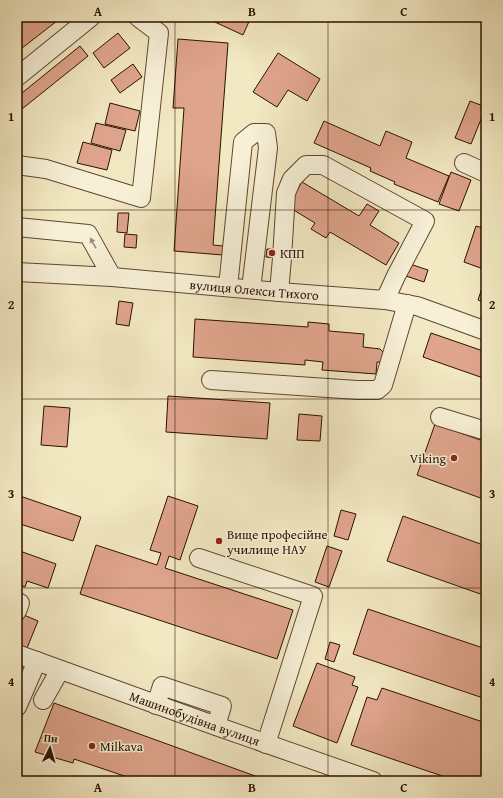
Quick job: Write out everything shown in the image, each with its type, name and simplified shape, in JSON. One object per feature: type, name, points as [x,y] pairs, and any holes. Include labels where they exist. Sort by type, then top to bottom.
[{"type":"street","points":[[17,77],[91,17]]},
{"type":"street","points":[[17,165],[46,169],[141,198],[159,33],[138,17]]},
{"type":"street","points":[[228,287],[243,142],[254,133],[266,133],[268,148],[251,289]]},
{"type":"street","points":[[464,163],[486,173]]},
{"type":"street","points":[[278,292],[282,258],[286,193],[292,179],[306,165],[323,165],[425,221],[385,300]]},
{"type":"street","points":[[17,227],[88,234],[112,277]]},
{"type":"street","name":"вулиця Олекси Тихого","points":[[17,272],[112,277],[385,300],[417,306],[486,331]]},
{"type":"street","points":[[211,380],[357,390],[377,390],[383,385],[407,304]]},
{"type":"street","points":[[440,417],[486,431]]},
{"type":"street","points":[[199,558],[313,596],[266,744]]},
{"type":"street","points":[[17,602],[20,603],[17,611]]},
{"type":"street","name":"Машинобудівна вулиця","points":[[17,654],[373,781]]},
{"type":"street","points":[[17,707],[37,661]]},
{"type":"street","points":[[43,700],[60,670]]},
{"type":"building","points":[[17,17],[62,17],[17,52]]},
{"type":"building","points":[[204,17],[251,17],[243,35]]},
{"type":"building","points":[[118,33],[130,48],[104,68],[93,53]]},
{"type":"building","points":[[178,39],[228,43],[213,245],[223,246],[223,255],[174,251],[184,108],[173,108]]},
{"type":"building","points":[[80,46],[88,56],[22,109],[17,104],[17,97]]},
{"type":"building","points":[[278,53],[320,79],[307,101],[288,90],[277,107],[253,92]]},
{"type":"building","points":[[133,64],[142,77],[120,93],[111,80]]},
{"type":"building","points":[[470,101],[486,107],[471,144],[455,138]]},
{"type":"building","points":[[110,103],[140,111],[135,131],[105,124]]},
{"type":"building","points":[[324,121],[380,146],[386,131],[412,142],[406,158],[449,176],[438,202],[394,184],[395,182],[370,171],[371,168],[314,143]]},
{"type":"building","points":[[96,123],[126,130],[120,151],[91,143]]},
{"type":"building","points":[[83,142],[112,150],[107,170],[77,163]]},
{"type":"building","points":[[451,172],[471,180],[459,211],[439,204]]},
{"type":"building","points":[[302,182],[359,216],[367,204],[379,211],[370,225],[399,243],[386,265],[330,232],[326,238],[311,229],[315,223],[287,206]]},
{"type":"building","points":[[486,212],[486,229],[481,227]]},
{"type":"building","points":[[118,213],[129,213],[127,233],[117,232]]},
{"type":"building","points":[[476,226],[486,229],[486,270],[464,262]]},
{"type":"building","points":[[125,234],[137,235],[136,248],[124,247]]},
{"type":"building","name":"КПП","points":[[267,249],[277,249],[277,258],[266,257]]},
{"type":"building","points":[[407,263],[428,270],[424,282],[403,275]]},
{"type":"building","points":[[486,276],[486,303],[478,300]]},
{"type":"building","points":[[119,301],[133,303],[129,326],[116,324]]},
{"type":"building","points":[[195,319],[308,327],[308,322],[329,324],[329,331],[364,334],[363,347],[380,349],[385,354],[384,362],[377,362],[376,374],[322,370],[323,362],[305,360],[305,365],[193,357]]},
{"type":"building","points":[[431,333],[486,352],[486,379],[423,357]]},
{"type":"building","points":[[168,396],[270,403],[267,439],[166,432]]},
{"type":"building","points":[[44,406],[70,408],[67,447],[41,445]]},
{"type":"building","points":[[299,414],[322,416],[320,441],[297,440]]},
{"type":"building","name":"Viking","points":[[435,424],[486,442],[486,500],[417,475]]},
{"type":"building","points":[[17,495],[81,517],[73,541],[17,523]]},
{"type":"building","points":[[168,496],[198,506],[180,560],[169,556],[165,568],[293,610],[277,659],[80,594],[96,545],[157,565],[161,553],[150,550]]},
{"type":"building","points":[[341,510],[356,514],[348,540],[334,536]]},
{"type":"building","points":[[403,516],[486,546],[486,596],[387,561]]},
{"type":"building","points":[[327,546],[342,551],[329,587],[315,582]]},
{"type":"building","points":[[17,550],[56,564],[48,588],[27,581],[25,587],[17,584]]},
{"type":"building","points":[[368,609],[486,649],[486,699],[353,654]]},
{"type":"building","points":[[24,615],[38,621],[27,648],[17,644],[17,634]]},
{"type":"building","points":[[330,642],[340,645],[334,662],[325,659]]},
{"type":"building","points":[[317,663],[355,677],[352,685],[358,687],[337,743],[293,726]]},
{"type":"building","points":[[382,688],[486,723],[486,781],[457,781],[351,745],[367,697],[377,700]]},
{"type":"building","points":[[54,703],[269,781],[139,781],[74,759],[73,763],[35,752]]},
{"type":"place","name":"КПП","points":[[272,253]]},
{"type":"place","name":"Viking","points":[[454,458]]},
{"type":"place","name":"Вище професійне училище НАУ","points":[[219,541]]},
{"type":"place","name":"Milkava","points":[[92,746]]}]
